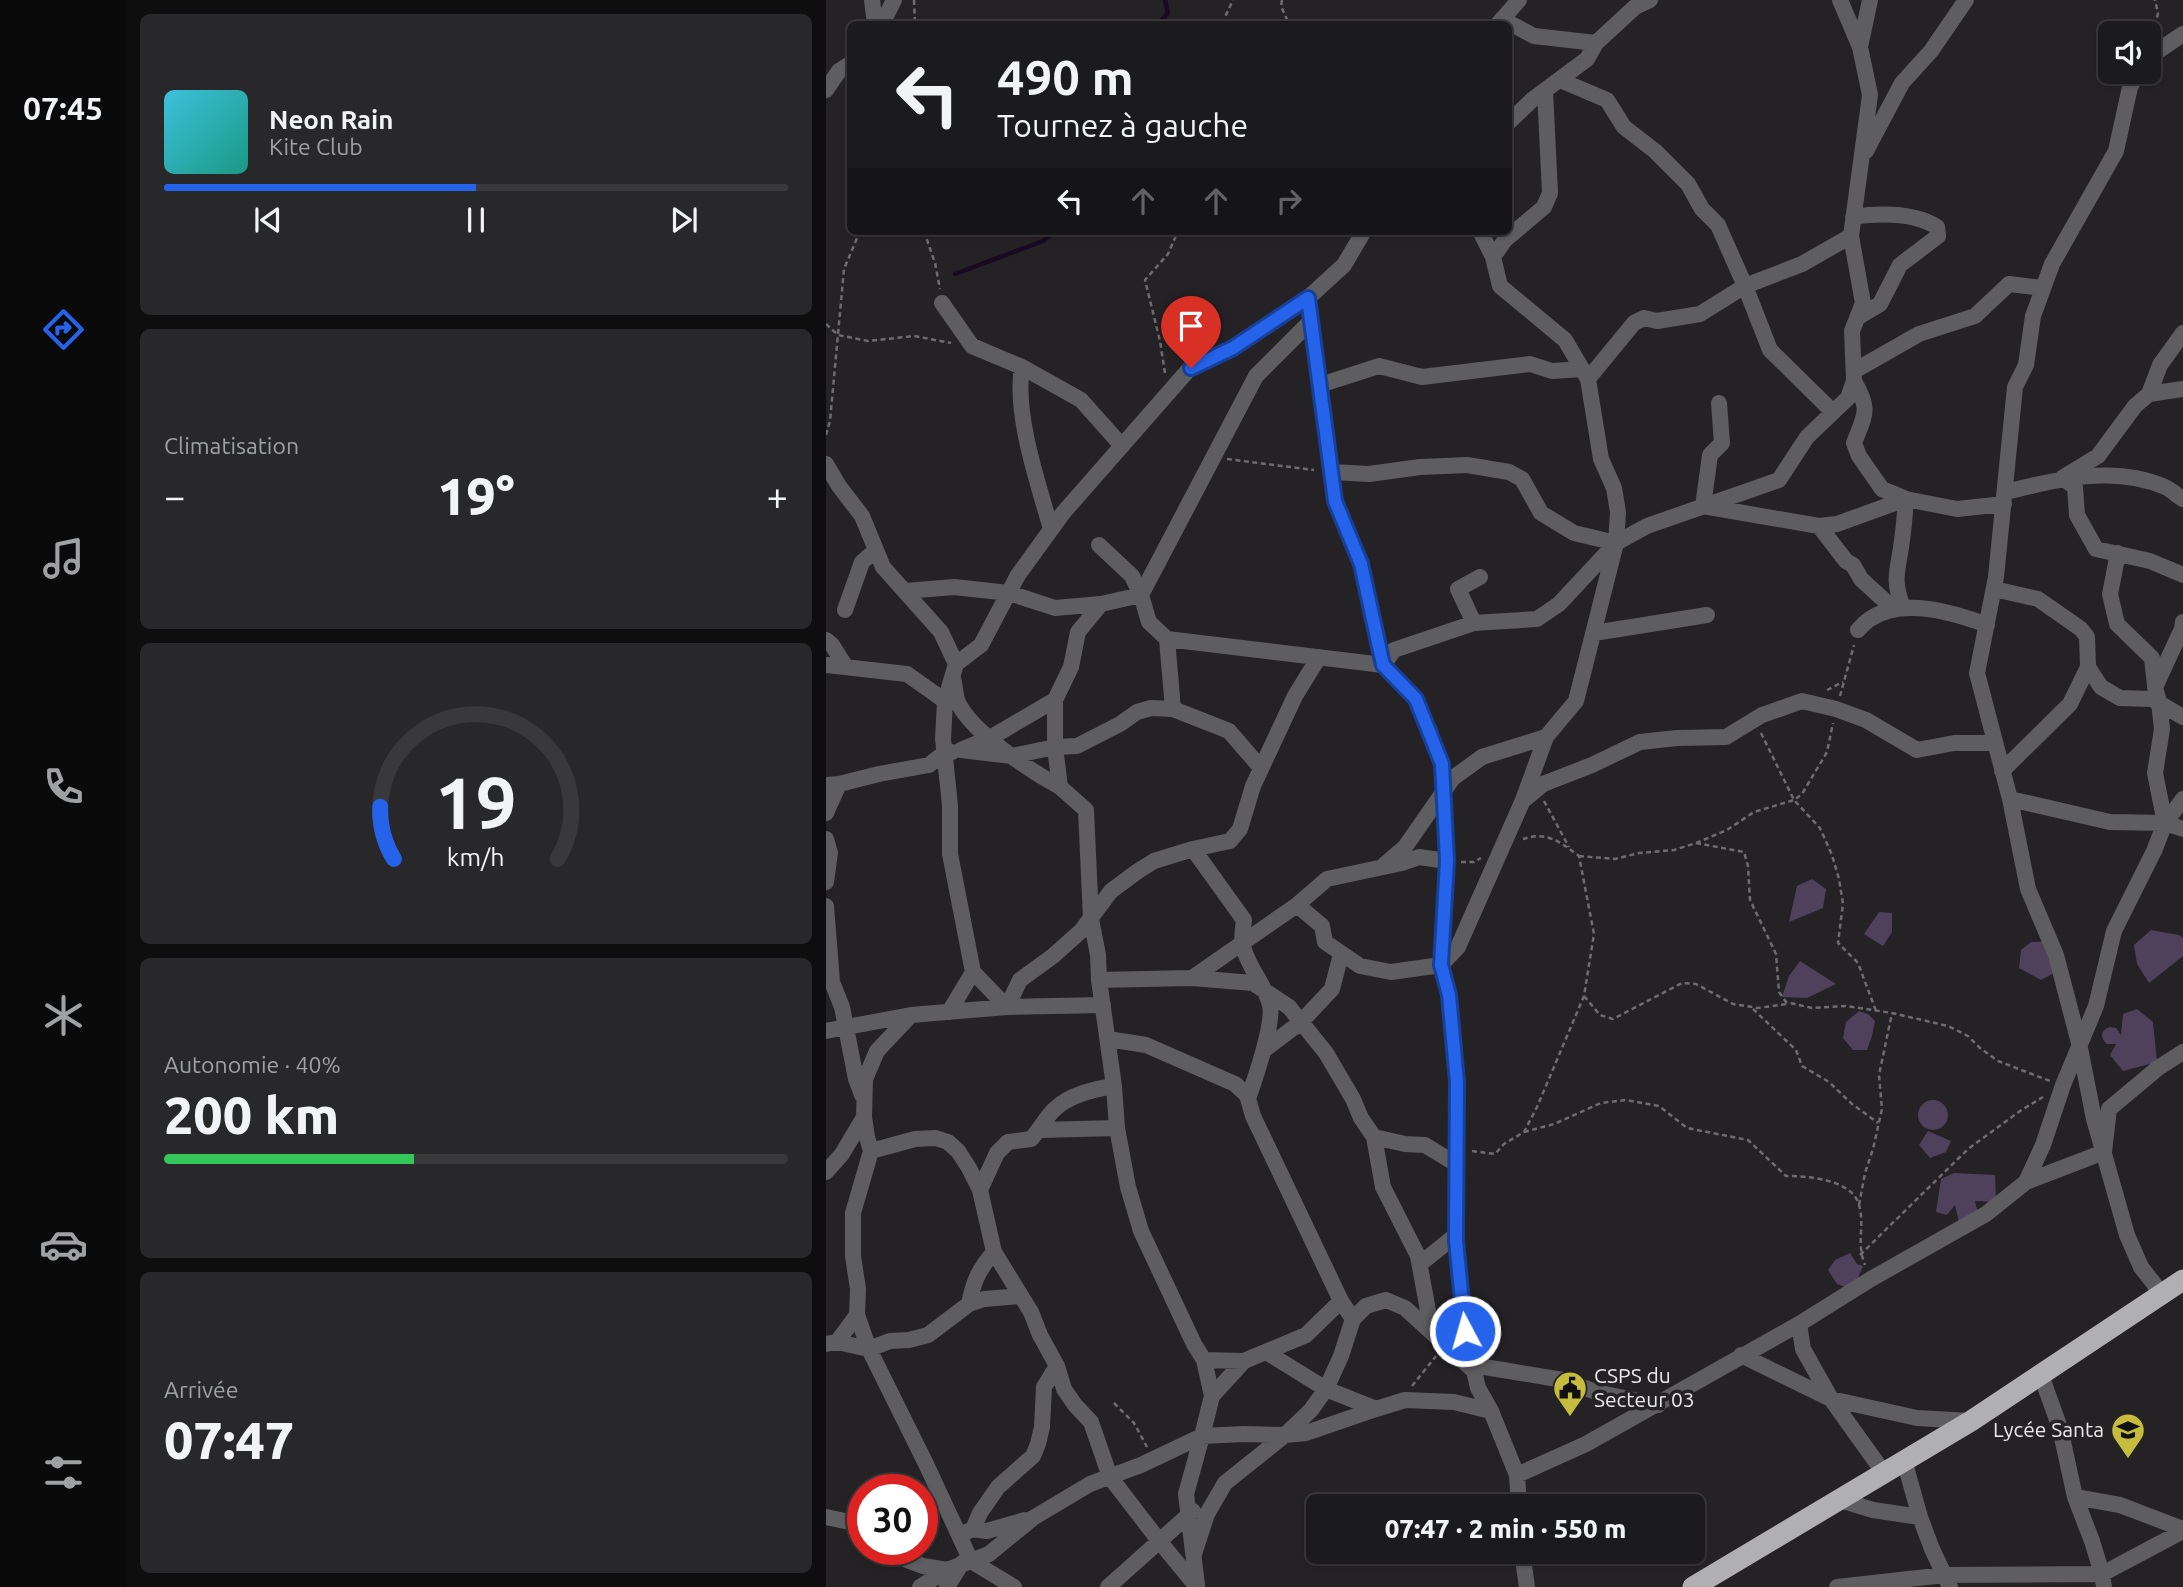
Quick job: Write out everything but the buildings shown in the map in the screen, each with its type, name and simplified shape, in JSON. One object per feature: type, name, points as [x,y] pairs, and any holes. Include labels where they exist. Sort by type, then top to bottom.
[{"type":"highway","points":[[1693,1587],[1971,1421],[2183,1280]]},
{"type":"street","points":[[872,0],[874,21]]},
{"type":"street","points":[[884,21],[894,0]]},
{"type":"street","points":[[1501,21],[1519,0]]},
{"type":"street","points":[[1512,120],[1587,59],[1596,43],[1635,8],[1650,0]]},
{"type":"street","points":[[1383,665],[1394,650],[1474,624],[1537,620],[1559,604],[1616,543],[1647,526],[1779,480],[1807,436],[1848,398],[1854,376],[1852,331],[1863,303],[1851,236],[1870,95],[1860,47],[1840,0]]},
{"type":"street","points":[[1860,47],[1870,0]]},
{"type":"street","points":[[1861,160],[1902,83],[1931,51],[1966,0]]},
{"type":"street","points":[[1512,27],[1534,36],[1596,43]]},
{"type":"street","points":[[2161,49],[2183,34]]},
{"type":"street","points":[[826,90],[839,71],[847,66]]},
{"type":"street","points":[[1560,80],[1607,100],[1624,127],[1655,151],[1688,184],[1702,209],[1718,225],[1770,350],[1833,412]]},
{"type":"street","points":[[2132,84],[2116,152],[2052,264],[2033,316],[2026,365],[2015,387],[1994,589],[1978,673],[2010,799],[2028,889],[2056,955],[2079,1043],[2089,1095],[2127,1235],[2141,1267],[2162,1294]]},
{"type":"street","points":[[1512,234],[1544,206],[1550,192],[1545,91]]},
{"type":"street","points":[[1853,217],[1877,214],[1924,219],[1937,227],[1938,236],[1900,264],[1880,304],[1858,317]]},
{"type":"street","points":[[1007,1007],[973,972],[950,855],[950,805],[943,739],[944,701],[954,669],[981,645],[1018,575],[1063,513],[1191,368],[1233,348],[1308,298],[1344,265],[1362,235]]},
{"type":"street","points":[[1297,905],[1322,926],[1325,942],[1360,966],[1391,972],[1441,965],[1458,947],[1523,800],[1546,737],[1576,701],[1616,543],[1618,512],[1614,488],[1601,458],[1585,374],[1565,340],[1500,286],[1493,257],[1482,235]]},
{"type":"street","points":[[1493,257],[1511,235]]},
{"type":"street","points":[[1585,374],[1634,323],[1644,318],[1657,321],[1700,314],[1745,286],[1802,264],[1851,236]]},
{"type":"street","points":[[1854,376],[1919,334],[1975,316],[2009,284],[2043,288]]},
{"type":"street","points":[[1308,298],[1335,501],[1361,564],[1383,665],[1416,699],[1442,764],[1447,861],[1441,965],[1449,995],[1457,1082],[1456,1235],[1465,1331],[1478,1388],[1491,1411],[1517,1475],[1518,1494]]},
{"type":"street","points":[[942,303],[972,346],[1022,367],[1081,400],[1122,446]]},
{"type":"street","points":[[905,591],[954,587],[1009,593],[1055,608],[1101,604],[1141,595],[1256,376],[1311,321]]},
{"type":"street","points":[[1854,376],[1866,400],[1865,413],[1854,443],[1859,456],[1882,489],[1906,499],[1957,509],[2005,498],[2062,478],[2098,456],[2135,406],[2149,394],[2160,365],[2183,333]]},
{"type":"street","points":[[1320,385],[1379,366],[1422,377],[1530,364],[1552,371],[1585,374]]},
{"type":"street","points":[[1022,367],[1019,383],[1028,447],[1051,529]]},
{"type":"street","points":[[2149,394],[2183,389]]},
{"type":"street","points":[[1703,506],[1710,455],[1722,443],[1719,403]]},
{"type":"street","points":[[826,464],[862,516],[883,567],[941,632],[954,669],[957,699],[966,714],[1012,756],[1060,787],[1086,810],[1091,919],[1098,955],[1117,1128],[1128,1187],[1141,1231],[1204,1360],[1212,1396],[1186,1494],[1198,1587]]},
{"type":"street","points":[[1332,472],[1369,474],[1420,467],[1467,466],[1509,472],[1522,479],[1541,513],[1574,533],[1616,543]]},
{"type":"street","points":[[2062,478],[2130,477],[2167,488],[2183,499]]},
{"type":"street","points":[[2062,478],[2075,487],[2077,515],[2096,549],[2150,561],[2183,575]]},
{"type":"street","points":[[1703,506],[1819,526],[1838,524],[1906,499]]},
{"type":"street","points":[[1903,607],[1896,589],[1896,566],[1902,542],[1906,499]]},
{"type":"street","points":[[1819,526],[1846,561],[1853,565],[1861,579],[1886,602],[1957,614],[1987,625]]},
{"type":"street","points":[[1099,545],[1132,576],[1149,622],[1167,639],[1383,665]]},
{"type":"street","points":[[845,610],[862,562],[876,550]]},
{"type":"street","points":[[2118,553],[2110,594],[2117,624],[2152,658],[2162,729],[2155,773],[2165,823]]},
{"type":"street","points":[[1474,624],[1458,589],[1480,577]]},
{"type":"street","points":[[1994,589],[2038,599],[2081,629],[2087,637],[2088,667],[2070,704],[2002,771]]},
{"type":"street","points":[[1060,787],[1055,747],[1055,700],[1071,667],[1078,632],[1101,604]]},
{"type":"street","points":[[1858,630],[1870,618],[1903,607]]},
{"type":"street","points":[[1594,633],[1707,615]]},
{"type":"street","points":[[2088,667],[2101,687],[2120,698],[2152,699],[2157,695],[2183,622]]},
{"type":"street","points":[[1167,639],[1173,709]]},
{"type":"street","points":[[826,640],[846,667]]},
{"type":"street","points":[[1007,1007],[1020,980],[1053,956],[1091,919],[1111,891],[1154,862],[1193,849],[1230,841],[1240,829],[1253,786],[1295,696],[1320,657]]},
{"type":"street","points":[[826,665],[907,674],[944,701]]},
{"type":"street","points":[[2157,695],[2183,717]]},
{"type":"street","points":[[826,813],[832,784],[929,765],[944,754],[990,738],[1055,700]]},
{"type":"street","points":[[1523,800],[1543,785],[1640,742],[1726,737],[1755,720],[1802,701],[1866,720],[1917,750],[1954,743],[1995,743]]},
{"type":"street","points":[[961,750],[1012,756],[1055,747],[1077,746],[1137,712],[1151,708],[1173,709],[1229,731],[1261,768]]},
{"type":"street","points":[[1382,867],[1405,846],[1454,778],[1482,757],[1546,737]]},
{"type":"street","points":[[2010,799],[2110,822],[2165,823],[2183,829]]},
{"type":"street","points":[[2026,1182],[2043,1146],[2063,1085],[2096,1006],[2114,930],[2154,851],[2165,823],[2183,799]]},
{"type":"street","points":[[826,839],[831,853],[826,882]]},
{"type":"street","points":[[1193,849],[1244,920],[1242,945],[1267,994],[1271,1009],[1264,1050],[1248,1100]]},
{"type":"street","points":[[1192,978],[1297,905],[1327,879],[1419,857],[1447,861]]},
{"type":"street","points":[[826,906],[832,982],[842,1007],[864,1110],[842,1154],[826,1172]]},
{"type":"street","points":[[1264,1050],[1301,1022],[1332,989],[1341,954]]},
{"type":"street","points":[[949,1012],[973,972]]},
{"type":"street","points":[[1099,980],[1192,978],[1252,983],[1289,1007],[1326,1053],[1374,1137],[1383,1187],[1418,1256],[1435,1333]]},
{"type":"street","points":[[826,1031],[911,1015],[1007,1007],[1103,1005]]},
{"type":"street","points":[[911,1015],[877,1051],[865,1079],[866,1137],[871,1151],[853,1213],[853,1256],[859,1289],[857,1314],[869,1349],[926,1464],[957,1535],[960,1565],[947,1587]]},
{"type":"street","points":[[1108,1039],[1146,1045],[1191,1063],[1235,1084],[1247,1095],[1253,1116],[1341,1301],[1353,1319]]},
{"type":"street","points":[[2104,1152],[2109,1109],[2158,1068],[2183,1052]]},
{"type":"street","points":[[980,1190],[997,1153],[1008,1142],[1031,1139],[1055,1108],[1070,1099],[1096,1089],[1114,1086]]},
{"type":"street","points":[[1040,1130],[1117,1128]]},
{"type":"street","points":[[1374,1137],[1405,1144],[1425,1145],[1456,1156]]},
{"type":"street","points":[[871,1151],[915,1139],[936,1138],[948,1142],[969,1168],[980,1190],[994,1252],[1031,1312],[1057,1366],[1064,1389],[1091,1422],[1110,1477],[1198,1587]]},
{"type":"street","points":[[1517,1475],[1586,1444],[1799,1324],[1871,1279],[1986,1214],[2026,1182],[2104,1152]]},
{"type":"street","points":[[1420,1264],[1456,1235]]},
{"type":"street","points":[[969,1304],[972,1284],[981,1266],[994,1252]]},
{"type":"street","points":[[831,1343],[869,1349],[890,1341],[909,1340],[928,1335],[969,1304],[984,1299],[1020,1296]]},
{"type":"street","points":[[1108,1587],[1225,1483],[1285,1436],[1311,1410],[1326,1389],[1341,1356],[1353,1319],[1366,1306],[1386,1300],[1405,1308],[1473,1368],[1563,1380],[1596,1392],[1658,1405]]},
{"type":"street","points":[[1204,1360],[1244,1361],[1306,1335],[1341,1301]]},
{"type":"street","points":[[831,1343],[857,1314]]},
{"type":"street","points":[[1799,1324],[1803,1349],[1831,1399],[1884,1473]]},
{"type":"street","points":[[1266,1352],[1326,1389],[1376,1409]]},
{"type":"street","points":[[1741,1355],[1831,1399],[1917,1418],[1971,1421]]},
{"type":"street","points":[[1212,1396],[1244,1361]]},
{"type":"street","points":[[973,1529],[980,1513],[998,1488],[1033,1456],[1042,1427],[1044,1387],[1057,1366]]},
{"type":"street","points":[[2041,1375],[2060,1428],[2075,1497],[2092,1541],[2103,1581]]},
{"type":"street","points":[[920,1587],[960,1565],[989,1554],[1033,1518],[1090,1484],[1131,1469],[1202,1436],[1285,1436],[1306,1433],[1405,1400],[1454,1402],[1491,1411]]},
{"type":"street","points":[[1904,1460],[1920,1517],[1947,1581]]},
{"type":"street","points":[[1126,1498],[1131,1469]]},
{"type":"street","points":[[1193,1559],[1207,1514],[1225,1483]]},
{"type":"street","points":[[2075,1497],[2120,1505],[2183,1530]]},
{"type":"street","points":[[1840,1500],[1872,1510],[1920,1517]]},
{"type":"street","points":[[826,1517],[847,1521]]},
{"type":"street","points":[[957,1535],[973,1529],[987,1531],[1033,1518]]},
{"type":"street","points":[[1837,1587],[1947,1581],[2103,1581],[2183,1530]]},
{"type":"street","points":[[1524,1564],[1527,1587]]},
{"type":"street","points":[[920,1565],[960,1565],[1014,1587]]},
{"type":"path","points":[[914,0],[915,21]]},
{"type":"path","points":[[1225,21],[1233,0]]},
{"type":"path","points":[[1282,0],[1281,6],[1288,21]]},
{"type":"path","points":[[2155,0],[2158,13],[2156,21]]},
{"type":"path","points":[[826,435],[830,421],[844,269],[858,235]]},
{"type":"path","points":[[925,235],[935,263],[942,303]]},
{"type":"path","points":[[1169,394],[1160,341],[1145,280],[1168,254],[1176,235]]},
{"type":"path","points":[[826,324],[838,335],[868,341],[914,336],[972,346]]},
{"type":"path","points":[[1214,457],[1332,472]]},
{"type":"path","points":[[1447,861],[1474,862],[1502,847],[1534,835],[1557,839],[1579,856],[1615,859],[1674,849],[1727,830],[1754,812],[1794,800],[1802,794],[1826,752],[1858,630]]},
{"type":"path","points":[[1755,720],[1794,800],[1820,828],[1832,855],[1843,904],[1838,943],[1858,964],[1876,1011]]},
{"type":"path","points":[[1537,789],[1571,850]]},
{"type":"path","points":[[1696,843],[1744,852],[1748,866],[1750,900],[1776,954],[1779,992],[1786,1002],[1812,1008],[1847,1006],[1948,1026],[1968,1036],[1998,1061],[2063,1085]]},
{"type":"path","points":[[1524,1132],[1584,996],[1594,934],[1579,856]]},
{"type":"path","points":[[1584,996],[1600,1015],[1613,1019],[1682,983],[1696,984],[1733,1003],[1750,1007],[1791,1003]]},
{"type":"path","points":[[1750,1007],[1796,1050],[1802,1066],[1829,1082],[1879,1124]]},
{"type":"path","points":[[1871,1279],[1860,1255],[1859,1205],[1882,1110],[1879,1074],[1892,1013]]},
{"type":"path","points":[[1860,1255],[1968,1149],[2020,1111],[2063,1085]]},
{"type":"path","points":[[1456,1156],[1495,1154],[1504,1144],[1524,1132],[1554,1124],[1601,1103],[1626,1100],[1659,1106],[1687,1128],[1748,1140],[1786,1176],[1827,1179],[1853,1194],[1859,1205]]},
{"type":"path","points":[[1114,1403],[1134,1423],[1146,1443],[1149,1461]]},
{"type":"shaded area","points":[[1812,879],[1826,889],[1823,908],[1789,922],[1797,886]]},
{"type":"shaded area","points":[[1879,912],[1892,913],[1892,932],[1883,946],[1864,934]]},
{"type":"shaded area","points":[[2151,930],[2183,938],[2183,956],[2149,983],[2137,964],[2134,945]]},
{"type":"shaded area","points":[[2050,941],[2056,972],[2041,980],[2019,968],[2021,950],[2031,942]]},
{"type":"shaded area","points":[[1800,961],[1836,984],[1807,998],[1782,997],[1789,976]]},
{"type":"shaded area","points":[[2137,1009],[2153,1022],[2157,1062],[2123,1071],[2110,1055],[2116,1044],[2107,1044],[2102,1034],[2110,1027],[2116,1028],[2121,1035],[2123,1014]]},
{"type":"shaded area","points":[[1859,1011],[1868,1014],[1875,1021],[1867,1050],[1853,1050],[1843,1038],[1846,1022]]},
{"type":"shaded area","points":[[1933,1100],[1944,1104],[1948,1115],[1944,1126],[1933,1130],[1922,1126],[1918,1115],[1922,1104]]},
{"type":"shaded area","points":[[1928,1131],[1951,1141],[1946,1152],[1930,1158],[1919,1145]]},
{"type":"shaded area","points":[[1954,1173],[1995,1175],[1996,1202],[1975,1201],[1978,1213],[1959,1222],[1955,1205],[1947,1215],[1936,1212],[1941,1179]]},
{"type":"shaded area","points":[[1850,1253],[1857,1264],[1863,1266],[1853,1290],[1837,1284],[1828,1270],[1835,1260]]},
{"type":"waterway","points":[[1161,21],[1168,13],[1165,0]]},
{"type":"waterway","points":[[955,274],[1043,241],[1050,235]]},
{"type":"place","name":"CSPS du Secteur 03","points":[[1570,1418]]},
{"type":"place","name":"Lycée Santa","points":[[2128,1460]]},
{"type":"route","points":[[1191,368],[1233,348],[1308,298],[1335,501],[1361,564],[1383,665],[1416,699],[1442,764],[1447,861],[1441,965],[1449,995],[1457,1082],[1456,1241],[1465,1331]]}]
